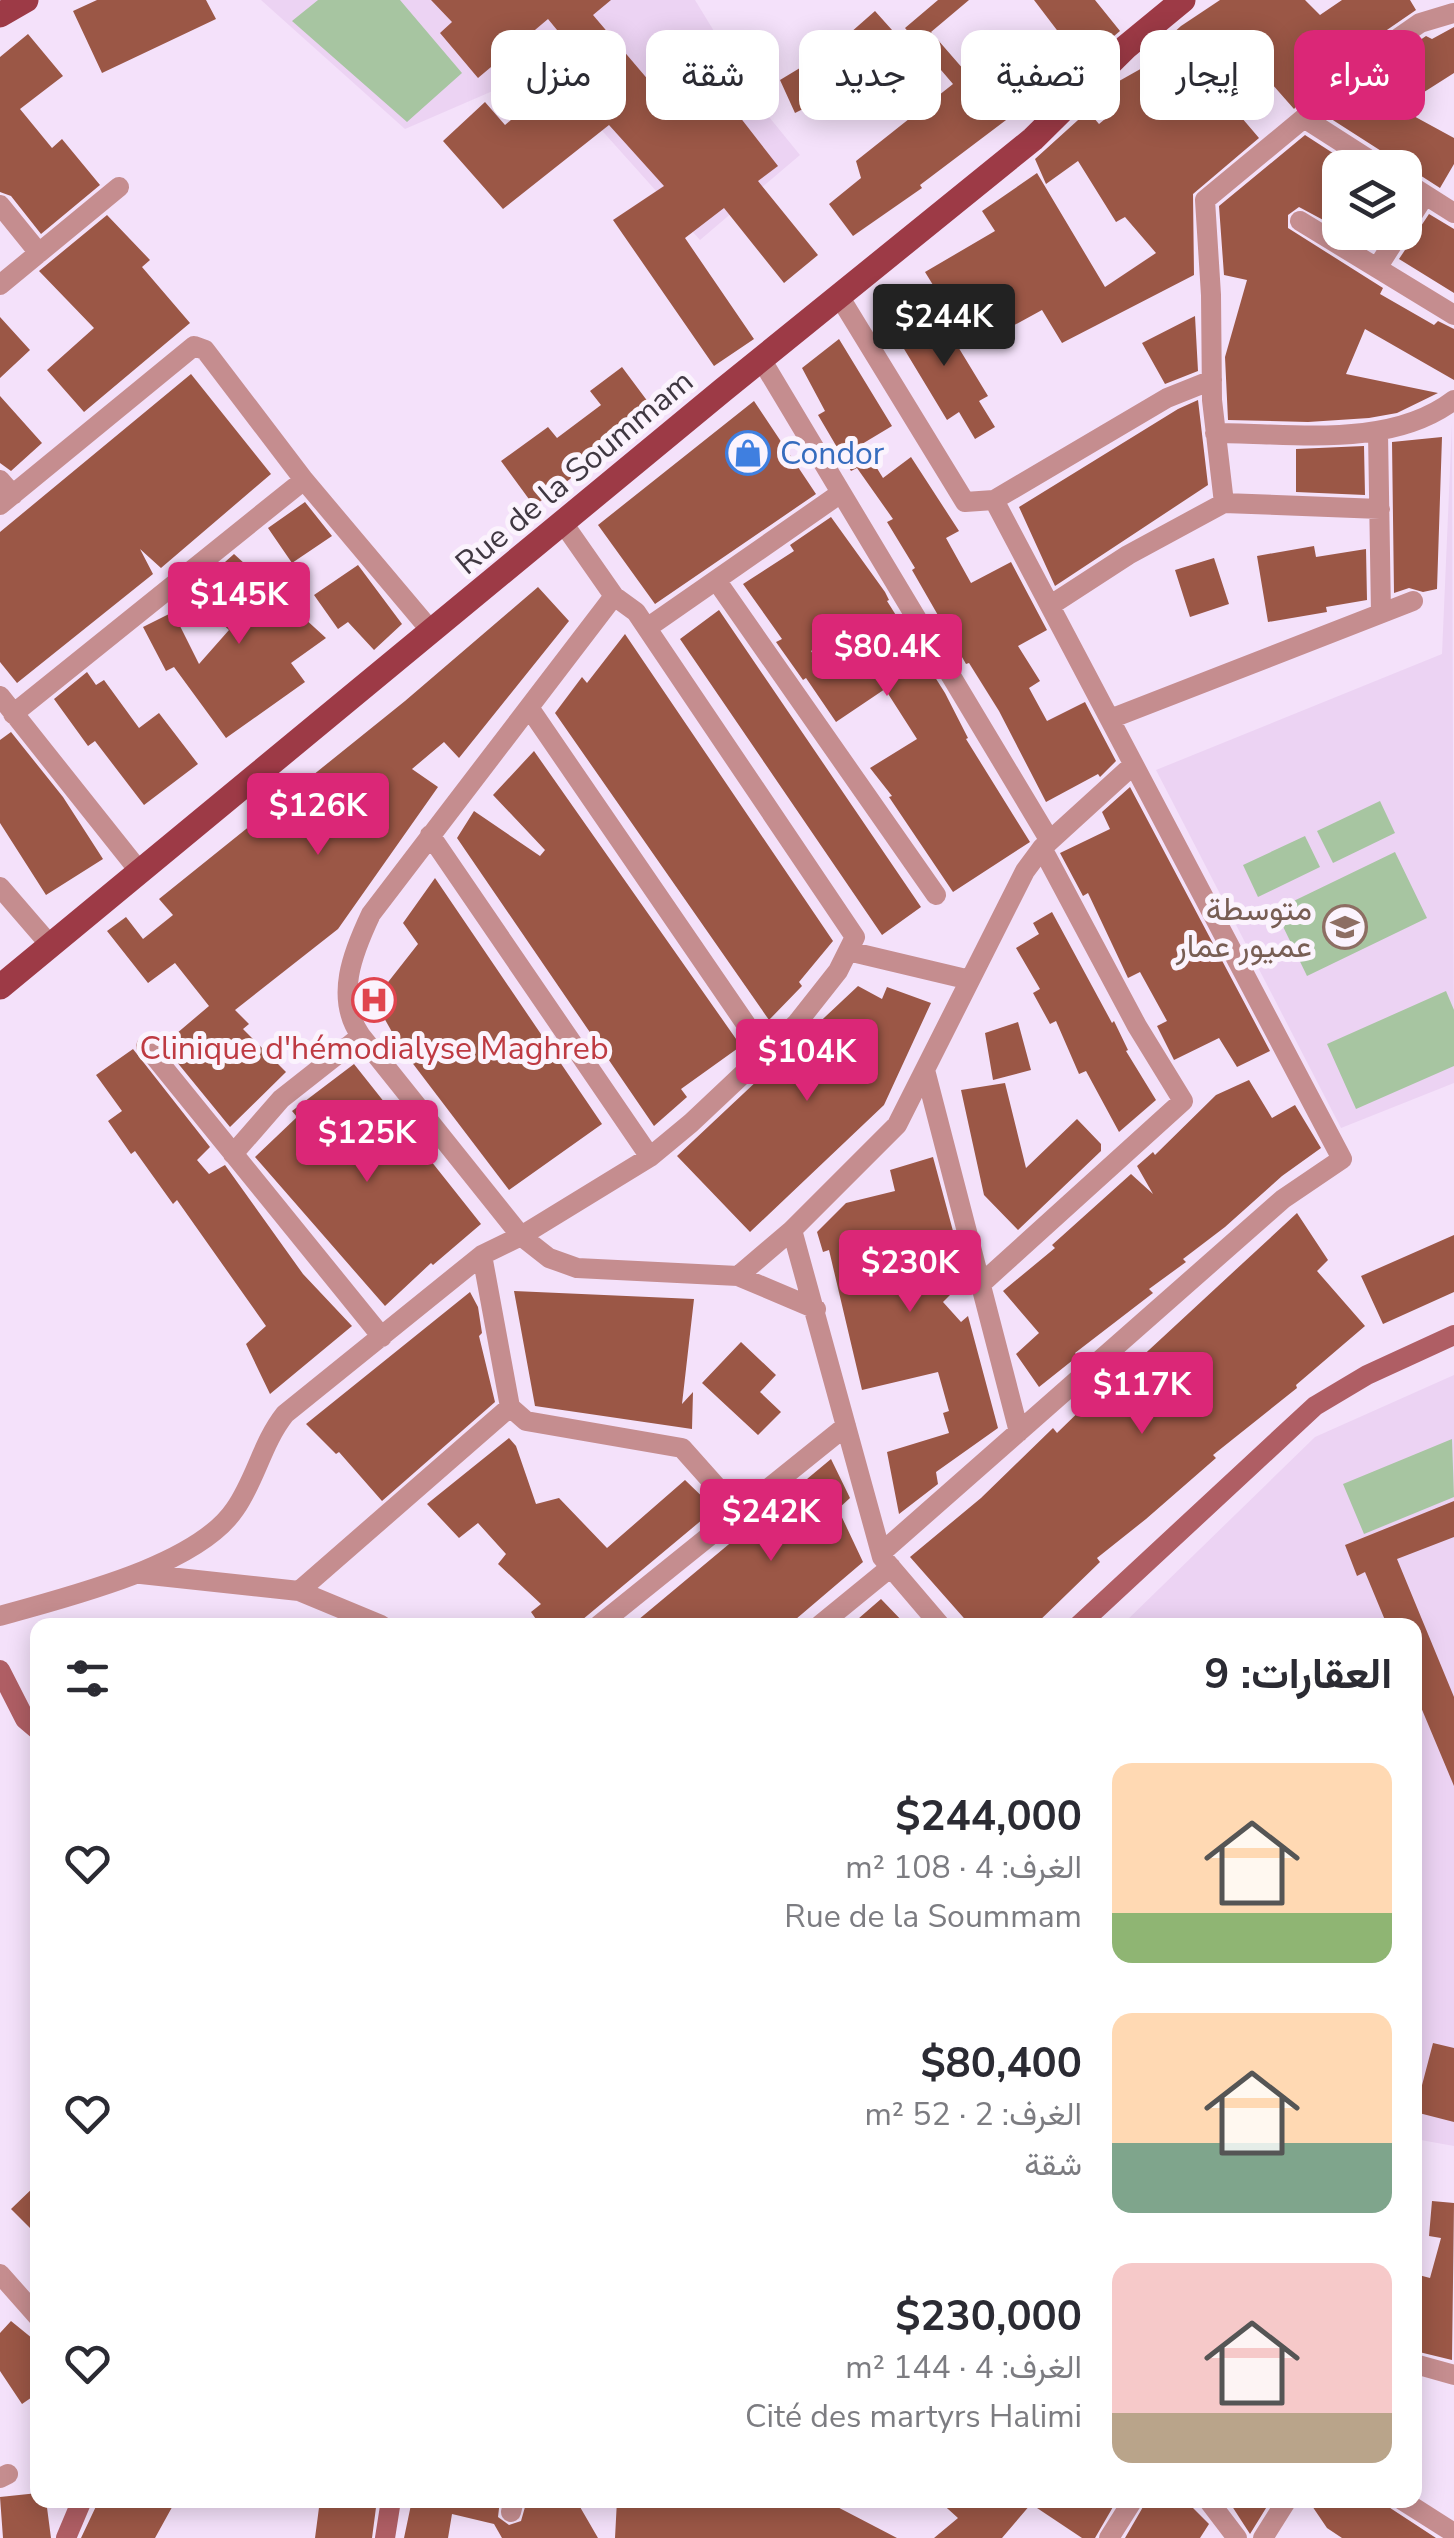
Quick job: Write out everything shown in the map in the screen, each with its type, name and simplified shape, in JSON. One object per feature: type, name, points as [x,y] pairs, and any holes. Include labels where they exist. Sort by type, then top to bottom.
[{"type":"main road","points":[[0,15],[26,0]]},
{"type":"main road","name":"Rue de la Soummam","points":[[0,987],[1033,139],[1126,47],[1183,0]]},
{"type":"main road","points":[[1087,1618],[1315,1406],[1380,1369],[1454,1335]]},
{"type":"main road","points":[[0,1670],[30,1723]]},
{"type":"main road","points":[[66,2538],[79,2508]]},
{"type":"main road","points":[[384,2538],[390,2508]]},
{"type":"street","points":[[1411,30],[1452,12]]},
{"type":"street","points":[[1224,503],[1215,432],[1205,200],[1302,120]]},
{"type":"street","points":[[1307,120],[1354,150]]},
{"type":"street","points":[[0,286],[119,186]]},
{"type":"street","points":[[1422,193],[1453,212]]},
{"type":"street","points":[[1422,200],[1425,195]]},
{"type":"street","points":[[0,206],[39,253]]},
{"type":"street","points":[[1300,221],[1454,316]]},
{"type":"street","points":[[1377,268],[1388,250]]},
{"type":"street","points":[[839,296],[965,502],[994,500],[1168,398],[1212,380]]},
{"type":"street","points":[[4,493],[194,346],[205,350],[304,480],[432,632]]},
{"type":"street","points":[[761,360],[1046,844],[1153,1055],[1183,1101],[982,1283]]},
{"type":"street","points":[[1215,432],[1378,433],[1425,420],[1454,400]]},
{"type":"street","points":[[1378,433],[1381,614]]},
{"type":"street","points":[[13,714],[304,480]]},
{"type":"street","points":[[647,628],[841,493]]},
{"type":"street","points":[[827,1618],[1019,1432],[1283,1199],[1342,1159],[994,500]]},
{"type":"street","points":[[1052,605],[1128,555],[1224,503],[1380,509]]},
{"type":"street","points":[[0,1616],[140,1574],[201,1540],[235,1511],[269,1438],[285,1414],[482,1255],[521,1236],[650,1156],[691,1124],[797,1023],[838,971],[855,937],[636,612],[614,596],[563,523]]},
{"type":"street","points":[[716,580],[936,895]]},
{"type":"street","points":[[614,596],[371,914],[354,953],[346,996],[352,1023],[521,1236],[549,1258],[576,1268],[738,1276],[816,1309]]},
{"type":"street","points":[[1110,719],[1413,600]]},
{"type":"street","points":[[0,696],[140,872]]},
{"type":"street","points":[[530,709],[765,1052]]},
{"type":"street","points":[[738,1276],[792,1230],[897,1124],[1024,871],[1046,844],[1133,765]]},
{"type":"street","points":[[430,834],[650,1156]]},
{"type":"street","points":[[0,887],[51,946]]},
{"type":"street","points":[[848,951],[970,980]]},
{"type":"street","points":[[234,1154],[281,1099],[361,1036]]},
{"type":"street","points":[[146,1046],[382,1337]]},
{"type":"street","points":[[924,1070],[1019,1432]]},
{"type":"street","points":[[792,1230],[886,1560],[934,1618]]},
{"type":"street","points":[[482,1255],[510,1407],[526,1422],[682,1448],[739,1512]]},
{"type":"street","points":[[299,1591],[510,1407]]},
{"type":"street","points":[[608,1618],[846,1426]]},
{"type":"street","points":[[140,1574],[299,1591],[364,1618]]},
{"type":"street","points":[[2,2283],[30,2309]]},
{"type":"street","points":[[1422,2366],[1454,2375]]},
{"type":"street","points":[[1109,2538],[1129,2508]]},
{"type":"street","points":[[1214,2508],[1238,2538]]},
{"type":"street","points":[[1263,2538],[1282,2508]]},
{"type":"street","points":[[1415,2508],[1454,2533]]},
{"type":"shaded area","points":[[261,0],[695,0],[713,30],[646,30],[646,120],[771,120],[800,155],[700,240],[593,120],[626,120],[626,30],[491,30],[491,92],[405,129]]},
{"type":"shaded area","name":"متوسطة عميور عمار","points":[[1452,423],[1454,1083],[1341,1128],[1156,770],[1442,654]]},
{"type":"shaded area","points":[[1454,1375],[1454,2146],[1422,2140],[1422,1618],[1129,1618],[1315,1437]]},
{"type":"green space","points":[[318,0],[400,0],[462,73],[407,122],[292,21]]},
{"type":"green space","points":[[1380,801],[1395,833],[1333,863],[1317,831]]},
{"type":"green space","points":[[1305,836],[1320,867],[1258,897],[1243,865]]},
{"type":"green space","points":[[1395,852],[1427,918],[1307,976],[1275,910]]},
{"type":"green space","points":[[1446,991],[1454,1010],[1454,1066],[1356,1109],[1327,1044]]},
{"type":"green space","points":[[1452,1439],[1454,1497],[1364,1534],[1343,1484]]},
{"type":"building","points":[[97,0],[206,0],[216,19],[102,73],[73,11]]},
{"type":"building","points":[[431,0],[611,0],[593,15],[606,30],[557,30],[548,19],[535,30],[491,30],[491,67],[478,78],[440,33],[452,22]]},
{"type":"building","points":[[938,0],[969,0],[933,30],[905,28]]},
{"type":"building","points":[[1034,0],[1095,0],[1119,30],[1057,30]]},
{"type":"building","points":[[1220,0],[1305,0],[1320,15],[1342,0],[1410,0],[1416,10],[1387,30],[1294,30],[1294,109],[1274,86],[1274,30],[1177,30]]},
{"type":"building","points":[[875,11],[892,30],[853,30]]},
{"type":"building","points":[[1454,27],[1454,73],[1425,91],[1425,37],[1432,39]]},
{"type":"building","points":[[28,34],[63,76],[20,109],[52,148],[62,139],[100,185],[41,234],[11,196],[0,192],[0,57]]},
{"type":"building","points":[[941,44],[961,66],[961,120],[1006,120],[920,185],[922,188],[853,236],[829,204],[861,178],[856,161],[908,120],[941,120],[941,94],[953,84],[941,70]]},
{"type":"building","points":[[626,54],[646,77],[646,120],[742,120],[778,166],[758,181],[818,255],[784,283],[724,208],[685,238],[754,339],[714,366],[613,220],[664,186],[609,125],[503,209],[443,141],[485,102],[491,109],[491,120],[501,120],[505,125],[511,120],[626,120]]},
{"type":"building","points":[[799,69],[799,111],[795,113],[780,80]]},
{"type":"building","points":[[1140,69],[1140,120],[1244,120],[1259,138],[1193,194],[1194,275],[1062,343],[1042,310],[996,335],[974,300],[949,311],[925,272],[995,231],[982,211],[1037,173],[1105,287],[1156,253],[1125,217],[1116,222],[1078,161],[1046,184],[1035,159],[1078,120],[1096,120],[1099,124],[1104,120],[1120,120],[1120,80]]},
{"type":"building","points":[[1333,120],[1421,120],[1454,138],[1454,164],[1440,188],[1422,176],[1422,150],[1380,150]]},
{"type":"building","points":[[1305,135],[1328,150],[1322,150],[1322,219],[1299,207],[1288,215],[1288,228],[1383,288],[1380,294],[1434,325],[1438,321],[1454,329],[1454,380],[1365,329],[1346,374],[1438,393],[1397,413],[1369,418],[1308,422],[1228,420],[1225,357],[1247,280],[1224,275],[1219,206]]},
{"type":"building","points":[[1429,214],[1454,229],[1454,293],[1399,259],[1405,250],[1422,250],[1422,224]]},
{"type":"building","points":[[107,215],[150,260],[142,267],[190,323],[84,412],[47,370],[94,328],[39,271]]},
{"type":"building","points":[[932,304],[988,396],[979,401],[995,427],[975,439],[959,412],[947,420],[892,329]]},
{"type":"building","points":[[1195,316],[1198,371],[1165,384],[1142,343]]},
{"type":"building","points":[[0,317],[30,350],[0,378]]},
{"type":"building","points":[[839,339],[892,426],[862,444],[883,478],[911,457],[959,531],[946,538],[971,583],[1011,562],[1047,630],[1018,646],[1040,681],[1029,688],[1047,721],[1085,702],[1116,761],[1100,777],[1098,774],[1046,802],[999,711],[969,663],[966,664],[912,570],[915,568],[887,522],[893,519],[857,468],[851,471],[818,415],[825,411],[802,368]]},
{"type":"building","points":[[622,367],[657,414],[534,506],[501,461],[548,427],[557,438],[601,405],[590,391]]},
{"type":"building","points":[[191,374],[271,474],[161,568],[140,549],[153,574],[17,683],[0,662],[0,532]]},
{"type":"building","points":[[0,396],[42,443],[11,471],[0,463]]},
{"type":"building","points":[[1198,400],[1208,485],[1055,586],[1019,507]]},
{"type":"building","points":[[754,401],[816,494],[655,604],[598,525]]},
{"type":"building","points":[[1442,437],[1437,589],[1423,592],[1409,588],[1394,593],[1392,442]]},
{"type":"building","points":[[1364,446],[1365,495],[1296,492],[1296,449]]},
{"type":"building","points":[[305,502],[332,536],[292,563],[268,528]]},
{"type":"building","points":[[831,517],[885,592],[945,693],[966,739],[1030,842],[953,892],[870,768],[917,739],[885,689],[836,722],[776,642],[782,639],[743,584],[794,551],[790,545]],"holes":[[[849,625],[869,655],[829,679],[811,651]]]},
{"type":"building","points":[[1314,546],[1316,557],[1366,549],[1367,600],[1326,607],[1327,612],[1268,622],[1257,556]]},
{"type":"building","points":[[234,554],[326,638],[291,663],[305,682],[226,738],[174,667],[166,671],[143,627],[173,612],[199,664],[229,630],[189,594]]},
{"type":"building","points":[[1214,558],[1229,604],[1190,617],[1175,570]]},
{"type":"building","points":[[358,565],[402,624],[374,650],[348,622],[338,629],[314,595]]},
{"type":"building","points":[[538,587],[569,621],[459,758],[444,742],[412,769],[438,787],[338,929],[235,1010],[249,1024],[243,1029],[286,1072],[230,1127],[163,1045],[209,1006],[175,963],[148,983],[107,931],[126,917],[143,939],[173,915],[159,899],[405,701]]},
{"type":"building","points":[[719,610],[921,907],[882,935],[680,639]]},
{"type":"building","points":[[625,634],[833,941],[799,982],[802,986],[769,1020],[555,713],[582,677],[587,683]]},
{"type":"building","points":[[87,672],[96,685],[104,680],[139,728],[159,713],[198,764],[144,805],[95,741],[88,746],[54,699]]},
{"type":"building","points":[[11,732],[63,797],[103,859],[46,895],[0,823],[0,740]]},
{"type":"building","points":[[534,751],[741,1046],[681,1089],[687,1097],[654,1126],[457,838],[474,811],[540,856],[545,850],[493,795]]},
{"type":"building","points":[[1130,787],[1270,1051],[1237,1067],[1219,1038],[1174,1060],[1157,1026],[1167,1021],[1140,972],[1128,978],[1088,893],[1083,896],[1060,853],[1110,829],[1102,812]]},
{"type":"building","points":[[435,878],[602,1124],[509,1190],[401,1048],[374,1000],[418,944],[403,923]]},
{"type":"building","points":[[1052,912],[1156,1100],[1119,1132],[1086,1071],[1079,1074],[1056,1021],[1050,1024],[1033,993],[1040,989],[1016,948],[1039,934],[1033,923]]},
{"type":"building","points":[[858,986],[882,999],[887,987],[931,1003],[884,1105],[750,1232],[677,1156]]},
{"type":"building","points":[[1018,1022],[1031,1070],[993,1080],[985,1033]]},
{"type":"building","points":[[133,1049],[210,1147],[197,1160],[209,1174],[225,1165],[303,1274],[352,1326],[270,1394],[246,1344],[266,1326],[177,1200],[173,1204],[108,1121],[122,1111],[96,1075]]},
{"type":"building","points":[[354,1064],[481,1224],[385,1306],[255,1157],[297,1117],[292,1111]]},
{"type":"building","points":[[1249,1080],[1272,1118],[1295,1105],[1321,1148],[1183,1259],[1186,1262],[1149,1289],[1153,1293],[1075,1353],[1078,1356],[1039,1387],[1016,1354],[1039,1333],[1003,1291],[1055,1248],[1052,1245],[1131,1174],[1153,1194],[1137,1166],[1153,1152],[1155,1155],[1216,1095]]},
{"type":"building","points":[[1005,1083],[1026,1168],[1077,1119],[1101,1144],[1101,1151],[1018,1230],[984,1195],[961,1090]]},
{"type":"building","points":[[933,1157],[953,1231],[956,1246],[950,1247],[960,1285],[943,1302],[961,1322],[968,1316],[998,1428],[936,1472],[938,1484],[899,1514],[887,1452],[949,1433],[943,1413],[949,1411],[938,1372],[862,1390],[829,1250],[823,1252],[817,1232],[846,1203],[895,1191],[890,1170]]},
{"type":"building","points":[[1297,1213],[1328,1260],[1317,1271],[1365,1326],[1097,1558],[1100,1562],[1042,1618],[964,1618],[910,1557],[981,1498],[1053,1428],[1057,1433],[1133,1359],[1136,1362]]},
{"type":"building","points":[[1454,1235],[1454,1292],[1383,1324],[1361,1276]]},
{"type":"building","points":[[514,1291],[694,1299],[682,1404],[693,1392],[692,1429],[535,1406]]},
{"type":"building","points":[[470,1292],[478,1307],[482,1333],[479,1336],[495,1402],[382,1501],[339,1452],[336,1454],[306,1424]]},
{"type":"building","points":[[741,1342],[776,1375],[760,1392],[781,1412],[758,1435],[702,1383]]},
{"type":"building","points":[[509,1438],[516,1446],[536,1504],[559,1498],[607,1548],[685,1480],[715,1509],[584,1618],[535,1618],[531,1612],[541,1604],[498,1564],[506,1554],[478,1523],[459,1538],[427,1504]]},
{"type":"building","points":[[831,1459],[850,1498],[838,1509],[863,1562],[797,1618],[640,1618]]},
{"type":"building","points":[[1454,1501],[1454,1537],[1397,1559],[1421,1618],[1384,1618],[1365,1572],[1357,1576],[1345,1545]]},
{"type":"building","points":[[881,1599],[899,1618],[859,1618]]},
{"type":"building","points":[[1422,1620],[1454,1697],[1454,1786],[1422,1710]]},
{"type":"building","points":[[1433,2043],[1454,2048],[1454,2122],[1422,2114],[1422,2085]]},
{"type":"building","points":[[30,2191],[30,2228],[11,2209]]},
{"type":"building","points":[[1432,2201],[1454,2203],[1452,2360],[1422,2353],[1422,2276],[1430,2278],[1441,2238],[1429,2236]]},
{"type":"building","points":[[11,2321],[30,2336],[30,2398],[22,2404],[0,2371],[0,2333]]},
{"type":"building","points":[[30,2494],[30,2508],[47,2508],[51,2538],[3,2538],[0,2497]]},
{"type":"building","points":[[95,2508],[172,2508],[155,2538],[81,2538]]},
{"type":"building","points":[[319,2508],[376,2508],[372,2538],[315,2538]]},
{"type":"building","points":[[410,2508],[499,2508],[498,2517],[509,2525],[521,2521],[525,2508],[581,2508],[598,2538],[502,2538],[494,2524],[452,2514],[448,2538],[404,2538]]},
{"type":"building","points":[[617,2508],[839,2508],[897,2538],[615,2538]]},
{"type":"building","points":[[947,2508],[1028,2508],[1002,2538],[934,2538],[958,2518]]},
{"type":"building","points":[[1037,2508],[1112,2508],[1095,2538],[1082,2538]]},
{"type":"building","points":[[1142,2508],[1193,2508],[1209,2524],[1200,2538],[1125,2538]]},
{"type":"building","points":[[1233,2508],[1266,2508],[1250,2534]]},
{"type":"building","points":[[1313,2508],[1390,2508],[1436,2538],[1342,2538],[1327,2528]]},
{"type":"place","name":"Condor","points":[[748,453]]},
{"type":"place","name":"متوسطة عميور عمار","points":[[1345,927]]},
{"type":"place","name":"Clinique d'hémodialyse Maghreb","points":[[374,1000]]}]
